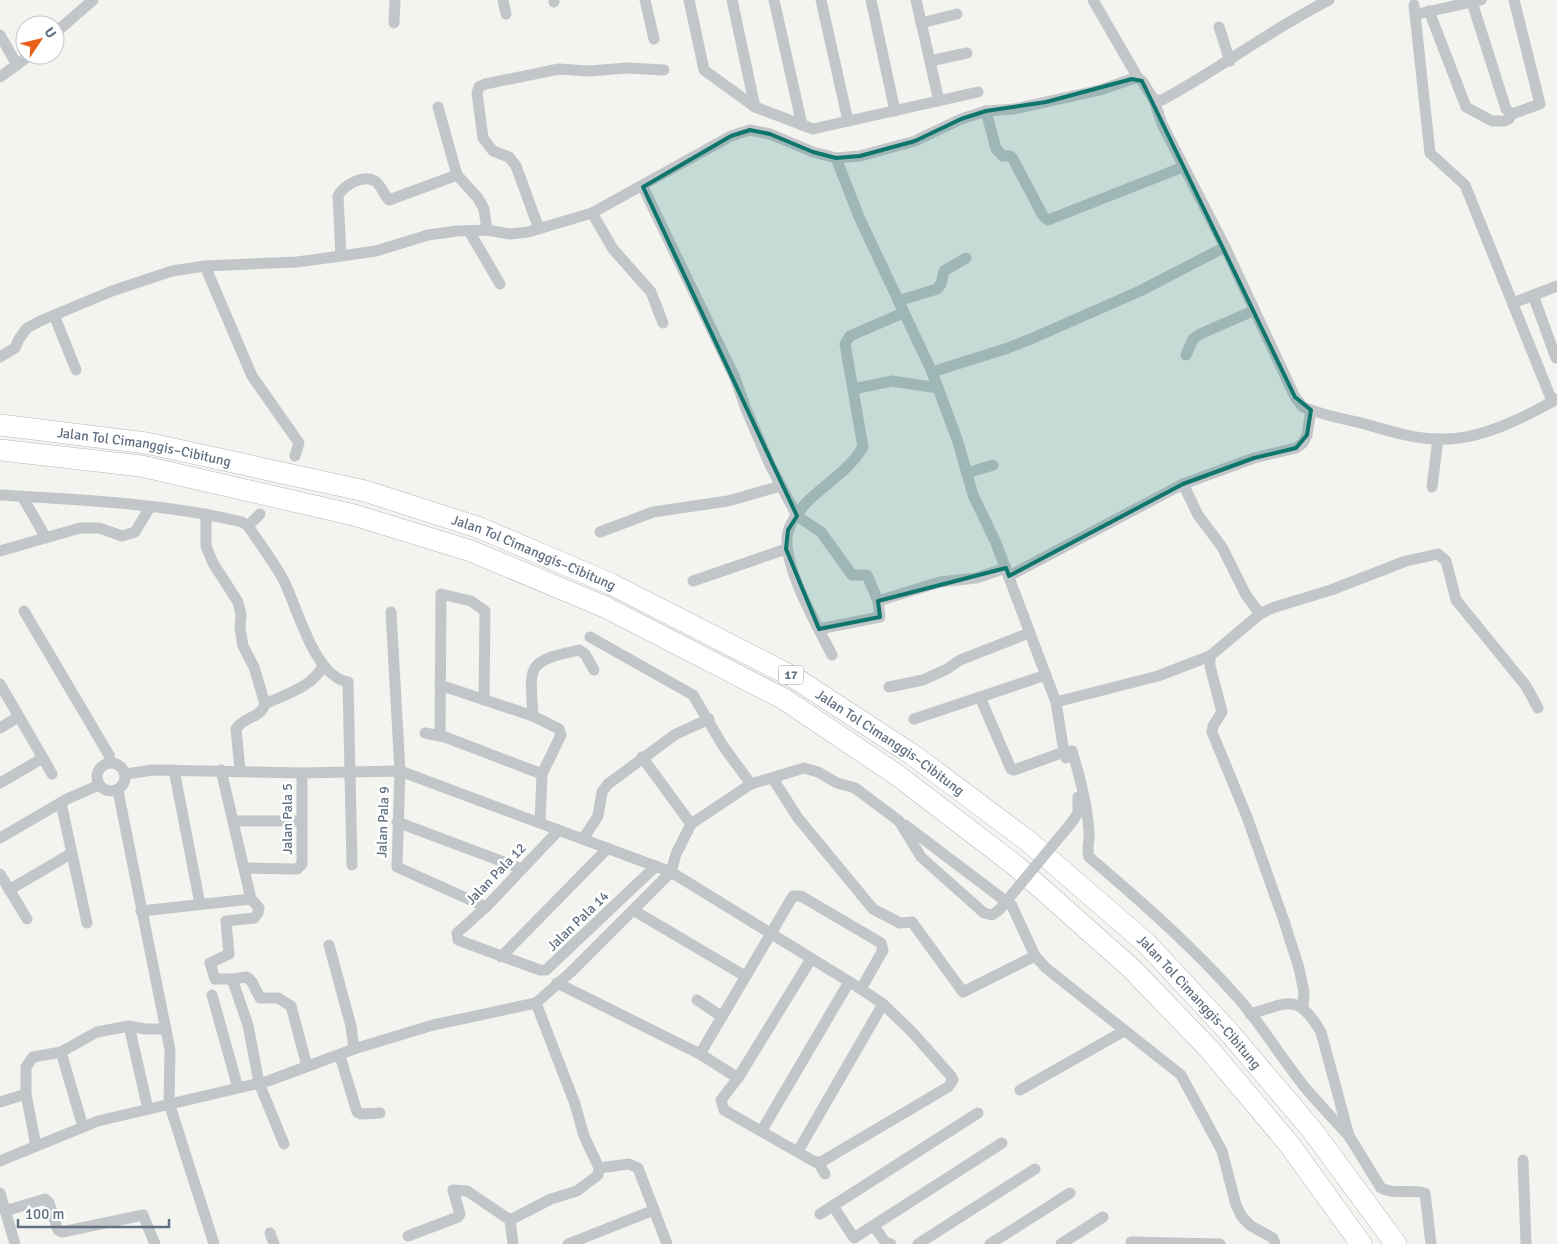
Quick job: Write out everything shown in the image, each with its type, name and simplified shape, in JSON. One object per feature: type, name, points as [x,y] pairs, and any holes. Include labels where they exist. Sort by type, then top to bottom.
[{"type":"highway","name":"Jalan Tol Cimanggis–Cibitung","points":[[0,424],[146,443],[365,491],[480,528],[612,584],[796,678],[913,755],[1028,841],[1147,944],[1228,1031],[1312,1130],[1396,1244]]},
{"type":"highway","name":"Jalan Tol Cimanggis–Cibitung","points":[[0,450],[141,466],[354,515],[471,551],[605,607],[784,699],[897,775],[1016,866],[1132,969],[1209,1049],[1289,1144],[1362,1244]]},
{"type":"street","points":[[394,23],[395,2],[407,0]]},
{"type":"street","points":[[503,0],[506,14]]},
{"type":"street","points":[[646,0],[654,39]]},
{"type":"street","points":[[689,0],[704,70],[755,107],[813,129],[978,92]]},
{"type":"street","points":[[732,0],[755,107]]},
{"type":"street","points":[[774,0],[802,125]]},
{"type":"street","points":[[821,0],[848,121]]},
{"type":"street","points":[[870,0],[895,111]]},
{"type":"street","points":[[916,0],[939,101]]},
{"type":"street","points":[[1093,0],[1138,78],[1154,100],[1162,124],[1225,247],[1253,311],[1295,397],[1303,407],[1381,428],[1438,439],[1462,438],[1517,419],[1555,400],[1465,185],[1430,153],[1413,3]]},
{"type":"street","points":[[1154,100],[1162,100],[1230,61],[1285,24],[1329,0]]},
{"type":"street","points":[[1428,11],[1466,106],[1492,121],[1504,121],[1509,119],[1512,114],[1540,104],[1514,0]]},
{"type":"street","points":[[1413,3],[1421,13],[1477,1],[1506,109],[1512,114]]},
{"type":"street","points":[[65,22],[85,2]]},
{"type":"street","points":[[921,22],[957,14]]},
{"type":"street","points":[[1219,27],[1230,61]]},
{"type":"street","points":[[0,35],[15,60]]},
{"type":"street","points":[[930,61],[967,53]]},
{"type":"street","points":[[0,77],[18,65]]},
{"type":"street","points":[[539,229],[516,166],[509,156],[493,152],[484,138],[477,93],[479,88],[485,84],[559,69],[588,71],[628,68],[664,70]]},
{"type":"street","points":[[0,357],[15,348],[27,328],[112,291],[172,271],[205,266],[297,262],[341,256],[376,251],[428,235],[487,230],[510,234],[539,229],[592,213],[643,187],[731,136],[750,130],[770,134],[813,152],[836,158],[876,153],[914,142],[961,119],[986,112],[1046,102],[1138,78]]},
{"type":"street","points":[[438,107],[457,176],[478,198],[484,209],[487,230]]},
{"type":"street","points":[[986,112],[996,149],[1003,156],[1010,156],[1013,159],[1043,216],[1048,220],[1183,167]]},
{"type":"street","points":[[836,158],[859,217],[932,372],[958,442],[973,495],[1007,572],[1046,675],[1056,702],[1064,752],[1077,790],[1080,807],[1072,822],[999,910],[992,915],[984,913],[920,857],[899,821]]},
{"type":"street","points":[[341,256],[338,196],[341,190],[349,184],[368,179],[376,182],[389,200],[457,176]]},
{"type":"street","points":[[643,187],[735,378],[746,409],[781,486],[797,516],[821,532],[852,575],[867,575],[878,601],[880,617],[819,629]]},
{"type":"street","points":[[592,213],[613,249],[650,292],[663,322]]},
{"type":"street","points":[[469,231],[500,284]]},
{"type":"street","points":[[932,372],[1000,351],[1033,338],[1140,291],[1225,247]]},
{"type":"street","points":[[898,301],[937,289],[941,284],[944,271],[966,258]]},
{"type":"street","points":[[205,266],[252,376],[298,443],[295,456]]},
{"type":"street","points":[[1513,303],[1557,286]]},
{"type":"street","points":[[1533,295],[1552,331],[1556,358]]},
{"type":"street","points":[[1186,355],[1193,339],[1200,334],[1253,311]]},
{"type":"street","points":[[832,655],[806,604],[786,549],[788,530],[807,502],[856,459],[863,447],[845,353],[845,344],[850,336],[903,313]]},
{"type":"street","points":[[54,315],[76,370]]},
{"type":"street","points":[[853,389],[892,381],[938,388]]},
{"type":"street","points":[[878,601],[940,582],[1007,572],[1183,484],[1254,458],[1296,448],[1303,443],[1308,435],[1311,410]]},
{"type":"street","points":[[1432,487],[1438,439]]},
{"type":"street","points":[[967,473],[993,465]]},
{"type":"street","points":[[1183,484],[1198,515],[1222,547],[1246,595],[1260,614]]},
{"type":"street","points":[[600,532],[653,512],[728,501],[781,486]]},
{"type":"street","points":[[0,495],[150,507],[206,514],[242,522],[248,526],[283,580],[315,653],[334,677],[348,682],[352,865]]},
{"type":"street","points":[[22,496],[46,538]]},
{"type":"street","points":[[1,548],[80,528],[99,528],[122,536],[135,532],[150,507]]},
{"type":"street","points":[[206,514],[206,546],[213,563],[238,602],[241,615],[240,628],[243,646],[254,667],[266,704]]},
{"type":"street","points":[[248,526],[260,514]]},
{"type":"street","points":[[693,581],[786,549]]},
{"type":"street","points":[[1056,702],[1158,676],[1210,656],[1260,614],[1278,606],[1387,570],[1406,561],[1438,554],[1446,561],[1456,600],[1526,686],[1538,708]]},
{"type":"street","points":[[440,736],[441,594],[471,601],[485,611],[484,700]]},
{"type":"street","points":[[24,612],[109,755],[110,762]]},
{"type":"street","name":"Jalan Pala 9","points":[[391,612],[400,771],[397,867],[486,907]]},
{"type":"street","points":[[889,686],[923,680],[947,670],[960,660],[1029,633]]},
{"type":"street","points":[[590,637],[693,695],[709,719],[723,746],[751,784]]},
{"type":"street","points":[[533,716],[531,676],[534,667],[539,662],[580,650],[586,654],[594,670]]},
{"type":"street","points":[[1210,656],[1210,666],[1222,712],[1213,726],[1212,732],[1247,817],[1284,921],[1299,968],[1304,992],[1303,1007]]},
{"type":"street","points":[[240,770],[236,729],[244,721],[260,714],[266,704],[311,680],[319,674],[323,665]]},
{"type":"street","points":[[914,719],[1046,675]]},
{"type":"street","points":[[0,684],[52,774]]},
{"type":"street","points":[[440,685],[533,716],[555,725],[559,729],[561,735],[542,774],[540,822]]},
{"type":"street","points":[[980,697],[1011,769],[1014,770],[1064,752],[1072,751],[1084,789],[1090,834],[1086,850],[1089,858],[1150,909],[1206,964],[1250,1014],[1307,1090],[1349,1136],[1381,1188],[1387,1191],[1415,1190],[1425,1193],[1431,1244]]},
{"type":"street","points":[[0,728],[18,717]]},
{"type":"street","points":[[583,839],[598,816],[600,798],[604,788],[642,757],[676,734],[709,719]]},
{"type":"street","points":[[425,733],[440,736],[542,774]]},
{"type":"street","points":[[642,757],[692,824]]},
{"type":"street","points":[[0,783],[43,758]]},
{"type":"street","points":[[110,762],[120,765],[126,774],[125,784],[118,791],[107,792],[99,786],[97,776],[101,766],[110,762]]},
{"type":"street","points":[[0,1161],[83,1127],[169,1103],[259,1083],[340,1056],[354,1049],[433,1025],[536,1003],[671,872],[676,854],[692,824],[751,784],[773,779],[804,768],[818,772],[837,783],[855,788],[1012,906],[1035,956],[1046,968],[1181,1075],[1222,1151],[1239,1211],[1247,1223],[1272,1239]]},
{"type":"street","points":[[126,774],[174,770],[240,770],[302,773],[400,771],[671,872],[862,989],[883,1004],[912,1032],[953,1080],[948,1087],[833,1156],[818,1162]]},
{"type":"street","points":[[174,770],[200,904]]},
{"type":"street","points":[[221,770],[252,899],[259,908],[256,916],[226,921],[229,954],[210,963],[215,979],[247,977],[252,982],[260,998],[278,998],[291,1006],[307,1066]]},
{"type":"street","name":"Jalan Pala 5","points":[[244,868],[300,867],[302,864],[302,773]]},
{"type":"street","points":[[773,779],[798,818],[873,909],[900,923],[912,922],[963,992],[1035,956]]},
{"type":"street","points":[[0,838],[61,804],[99,786]]},
{"type":"street","points":[[118,791],[170,1050],[169,1103],[214,1244]]},
{"type":"street","points":[[61,804],[87,923]]},
{"type":"street","points":[[233,821],[301,821]]},
{"type":"street","points":[[397,822],[522,869]]},
{"type":"street","name":"Jalan Pala 12","points":[[456,938],[457,933],[486,907],[559,830]]},
{"type":"street","points":[[501,957],[608,848]]},
{"type":"street","points":[[9,890],[72,853]]},
{"type":"street","name":"Jalan Pala 14","points":[[456,938],[460,942],[540,970],[551,967],[656,866]]},
{"type":"street","points":[[0,874],[26,919]]},
{"type":"street","points":[[700,1054],[790,899],[796,895],[876,940],[883,950],[862,989]]},
{"type":"street","points":[[141,911],[252,899]]},
{"type":"street","points":[[633,910],[745,976]]},
{"type":"street","points":[[329,945],[351,1026],[354,1049]]},
{"type":"street","points":[[811,959],[738,1078],[721,1100],[722,1107],[818,1162],[825,1174]]},
{"type":"street","points":[[232,979],[248,1025],[259,1083],[284,1144]]},
{"type":"street","points":[[762,1130],[849,982]]},
{"type":"street","points":[[557,983],[700,1054],[738,1078]]},
{"type":"street","points":[[212,996],[238,1088]]},
{"type":"street","points":[[697,1000],[721,1016]]},
{"type":"street","points":[[408,1236],[458,1217],[460,1214],[452,1192],[455,1189],[466,1191],[483,1200],[504,1218],[510,1220],[550,1200],[577,1191],[594,1181],[598,1175],[599,1168],[584,1136],[576,1104],[536,1003]]},
{"type":"street","points":[[1250,1014],[1292,1003],[1303,1007],[1321,1032],[1349,1136]]},
{"type":"street","points":[[798,1151],[883,1004]]},
{"type":"street","points":[[36,1146],[26,1094],[26,1067],[33,1057],[60,1052],[97,1032],[129,1026],[145,1029],[166,1029]]},
{"type":"street","points":[[129,1026],[148,1109]]},
{"type":"street","points":[[1020,1090],[1124,1031]]},
{"type":"street","points":[[60,1052],[83,1127]]},
{"type":"street","points":[[340,1056],[357,1112],[361,1114],[380,1113]]},
{"type":"street","points":[[0,1102],[26,1094]]},
{"type":"street","points":[[820,1214],[978,1112]]},
{"type":"street","points":[[833,1206],[854,1238],[1002,1143]]},
{"type":"street","points":[[1523,1160],[1526,1244]]},
{"type":"street","points":[[599,1168],[634,1165],[640,1172],[667,1244]]},
{"type":"street","points":[[923,1243],[1036,1169]]},
{"type":"street","points":[[0,1193],[16,1244]]},
{"type":"street","points":[[990,1244],[1070,1193]]},
{"type":"street","points":[[5,1211],[45,1199],[49,1203],[58,1230],[62,1232],[143,1214],[156,1244]]},
{"type":"street","points":[[568,1244],[654,1210]]},
{"type":"street","points":[[1061,1244],[1103,1217]]},
{"type":"street","points":[[510,1220],[513,1244]]},
{"type":"street","points":[[874,1226],[884,1242],[892,1244]]},
{"type":"street","points":[[1131,1241],[1220,1244]]},
{"type":"highlighted area","points":[[1132,79],[1142,81],[1295,397],[1311,410],[1307,435],[1296,448],[1254,458],[1183,484],[1009,576],[1006,568],[878,601],[880,617],[819,629],[786,549],[788,530],[797,516],[643,187],[731,136],[750,130],[770,134],[813,152],[836,158],[860,156],[915,141],[961,119],[986,111],[1046,102]]}]
